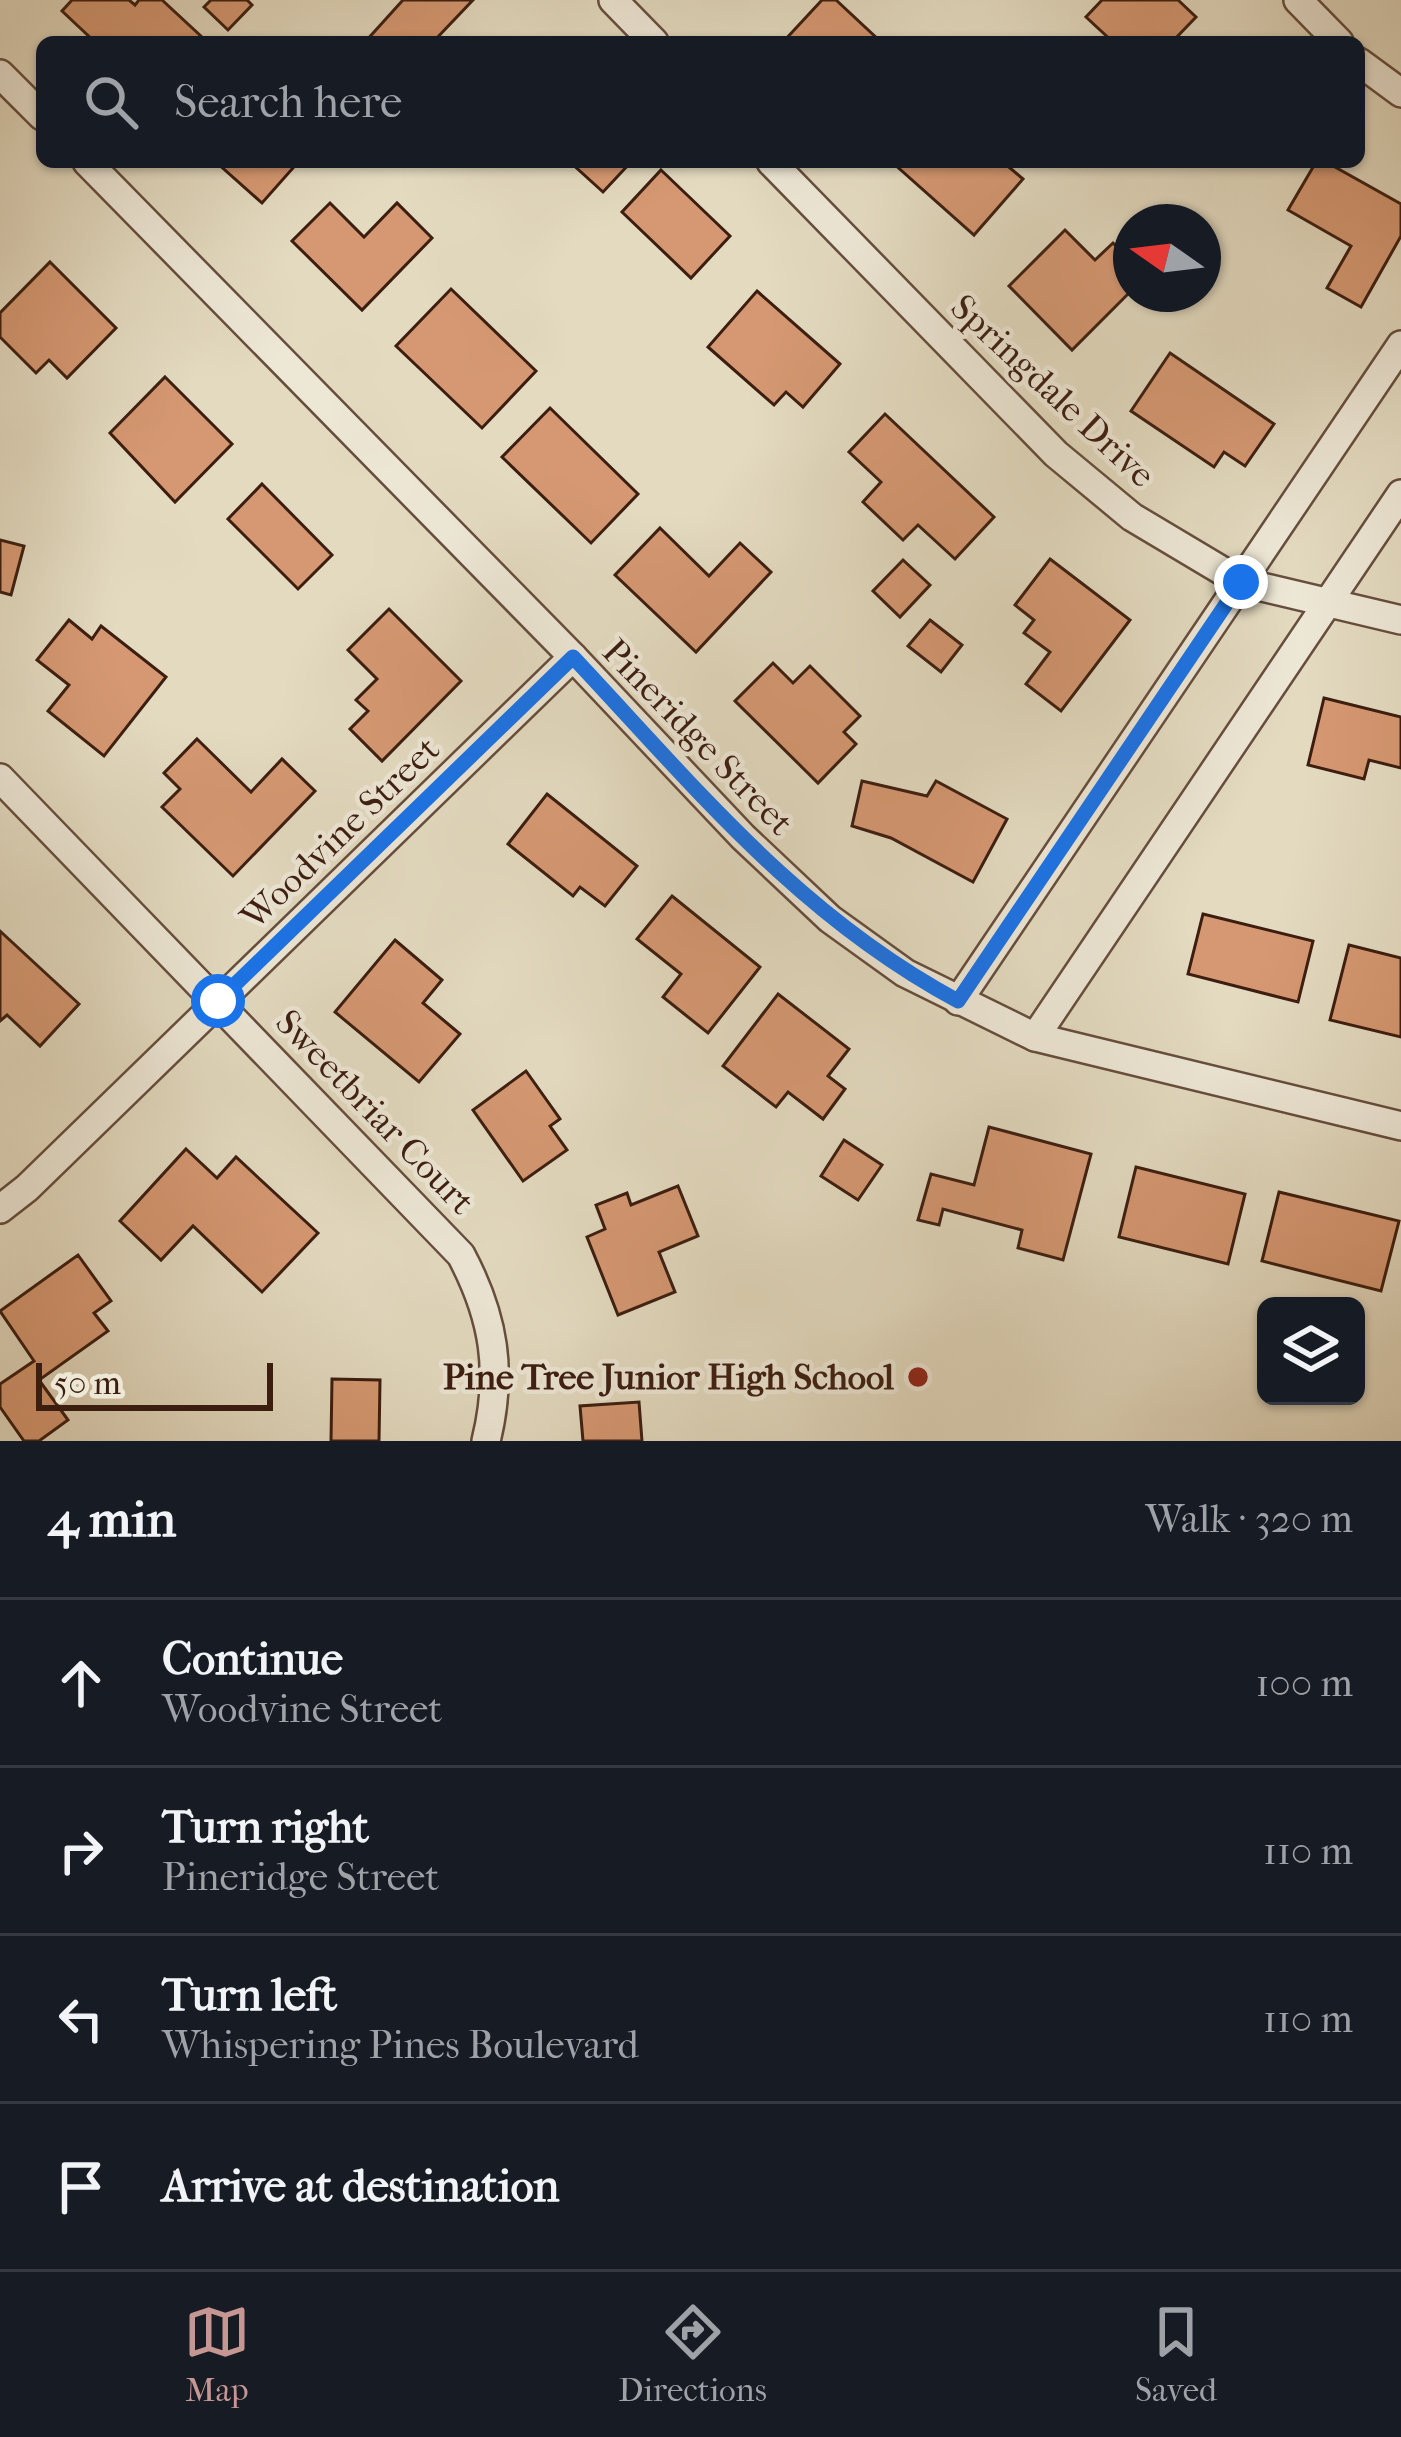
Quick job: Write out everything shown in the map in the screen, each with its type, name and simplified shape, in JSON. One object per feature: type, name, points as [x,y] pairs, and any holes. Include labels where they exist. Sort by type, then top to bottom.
[{"type":"street","points":[[614,0],[648,36]]},
{"type":"street","points":[[1298,0],[1333,36]]},
{"type":"street","points":[[1365,66],[1401,93]]},
{"type":"street","points":[[0,74],[36,110]]},
{"type":"street","name":"Pineridge Street","points":[[93,168],[793,888],[905,973],[1035,1037],[1401,1126]]},
{"type":"street","name":"Springdale Drive","points":[[777,168],[1090,485],[1132,517],[1241,582],[1401,620]]},
{"type":"street","points":[[958,1001],[1401,345]]},
{"type":"street","points":[[1035,1037],[1401,494]]},
{"type":"street","name":"Woodvine Street","points":[[0,1209],[27,1188],[573,657]]},
{"type":"street","name":"Sweetbriar Court","points":[[0,778],[460,1255],[487,1310],[493,1335],[496,1382],[486,1441]]},
{"type":"building","points":[[72,0],[129,0],[135,5],[139,0],[162,0],[201,36],[89,36],[62,11]]},
{"type":"building","points":[[211,0],[247,0],[252,5],[228,30],[204,7]]},
{"type":"building","points":[[403,0],[473,0],[439,36],[370,36]]},
{"type":"building","points":[[822,0],[836,0],[875,36],[789,36]]},
{"type":"building","points":[[1102,0],[1178,0],[1196,17],[1178,36],[1107,36],[1086,17]]},
{"type":"building","points":[[223,168],[293,168],[262,203]]},
{"type":"building","points":[[577,168],[625,168],[603,192]]},
{"type":"building","points":[[899,168],[1010,168],[1023,179],[974,235]]},
{"type":"building","points":[[1312,168],[1337,168],[1401,204],[1401,236],[1361,307],[1327,288],[1351,246],[1288,210]]},
{"type":"building","points":[[661,170],[730,236],[691,278],[622,212]]},
{"type":"building","points":[[330,203],[364,237],[397,203],[432,238],[362,310],[292,241]]},
{"type":"building","points":[[1065,230],[1095,260],[1113,243],[1113,309],[1072,350],[1009,286]]},
{"type":"building","points":[[50,262],[116,328],[67,378],[49,360],[36,373],[0,337],[0,313]]},
{"type":"building","points":[[451,289],[536,371],[482,428],[396,346]]},
{"type":"building","points":[[757,291],[840,364],[803,407],[786,392],[774,405],[708,347]]},
{"type":"building","points":[[1170,353],[1274,424],[1245,466],[1224,452],[1214,467],[1131,411]]},
{"type":"building","points":[[165,377],[232,444],[175,502],[110,433]]},
{"type":"building","points":[[550,408],[638,494],[591,543],[502,457]]},
{"type":"building","points":[[885,414],[994,517],[955,559],[918,525],[903,540],[863,502],[881,482],[849,452]]},
{"type":"building","points":[[262,484],[332,555],[298,589],[228,519]]},
{"type":"building","points":[[660,528],[709,576],[740,543],[771,572],[696,652],[615,575]]},
{"type":"building","points":[[0,540],[24,546],[11,595],[0,592]]},
{"type":"building","points":[[1050,559],[1130,620],[1061,711],[1026,684],[1050,652],[1024,633],[1034,620],[1015,605]]},
{"type":"building","points":[[903,560],[930,585],[900,617],[873,591]]},
{"type":"building","points":[[389,609],[461,681],[382,761],[350,729],[368,711],[356,700],[377,679],[348,650]]},
{"type":"building","points":[[69,620],[92,639],[101,626],[166,677],[104,756],[48,711],[69,685],[37,660]]},
{"type":"building","points":[[930,620],[962,645],[941,672],[908,646]]},
{"type":"building","points":[[773,663],[793,683],[810,666],[860,716],[844,732],[856,744],[818,783],[735,701]]},
{"type":"building","points":[[1324,698],[1401,717],[1401,768],[1369,760],[1364,779],[1308,765]]},
{"type":"building","points":[[197,739],[251,792],[282,759],[315,791],[233,876],[162,807],[180,789],[164,773]]},
{"type":"building","points":[[862,781],[927,796],[936,781],[1007,819],[973,882],[891,838],[852,826]]},
{"type":"building","points":[[547,794],[637,866],[605,906],[580,887],[573,896],[508,844]]},
{"type":"building","points":[[672,896],[760,967],[708,1033],[663,997],[681,974],[637,939]]},
{"type":"building","points":[[1203,914],[1313,941],[1298,1002],[1188,974]]},
{"type":"building","points":[[0,931],[79,1004],[40,1046],[7,1015],[0,1021]]},
{"type":"building","points":[[395,940],[442,980],[423,1003],[460,1034],[419,1082],[335,1012]]},
{"type":"building","points":[[1349,945],[1401,958],[1401,1037],[1330,1020]]},
{"type":"building","points":[[778,994],[849,1049],[828,1076],[845,1089],[823,1119],[788,1092],[776,1107],[723,1066]]},
{"type":"building","points":[[526,1071],[560,1119],[550,1126],[567,1150],[523,1181],[473,1110]]},
{"type":"building","points":[[989,1127],[1091,1154],[1063,1260],[1018,1248],[1022,1230],[943,1209],[939,1225],[918,1220],[931,1174],[974,1185]]},
{"type":"building","points":[[844,1140],[882,1165],[858,1200],[821,1176]]},
{"type":"building","points":[[186,1149],[217,1178],[236,1157],[318,1233],[262,1292],[193,1226],[161,1260],[120,1221]]},
{"type":"building","points":[[1136,1167],[1245,1194],[1228,1264],[1119,1237]]},
{"type":"building","points":[[678,1186],[698,1236],[659,1252],[675,1292],[618,1315],[587,1237],[605,1229],[596,1205],[627,1193],[631,1205]]},
{"type":"building","points":[[1279,1192],[1399,1221],[1381,1291],[1262,1261]]},
{"type":"building","points":[[78,1255],[111,1301],[94,1313],[108,1331],[39,1380],[68,1420],[39,1441],[24,1441],[0,1407],[0,1384],[34,1361],[0,1311]]},
{"type":"building","points":[[332,1379],[380,1380],[379,1441],[331,1441]]},
{"type":"building","points":[[639,1402],[642,1441],[583,1441],[580,1406]]},
{"type":"place","name":"Pine Tree Junior High School","points":[[918,1377]]},
{"type":"route","points":[[218,1001],[573,657],[793,888],[905,973],[958,1001],[1241,582]]}]
